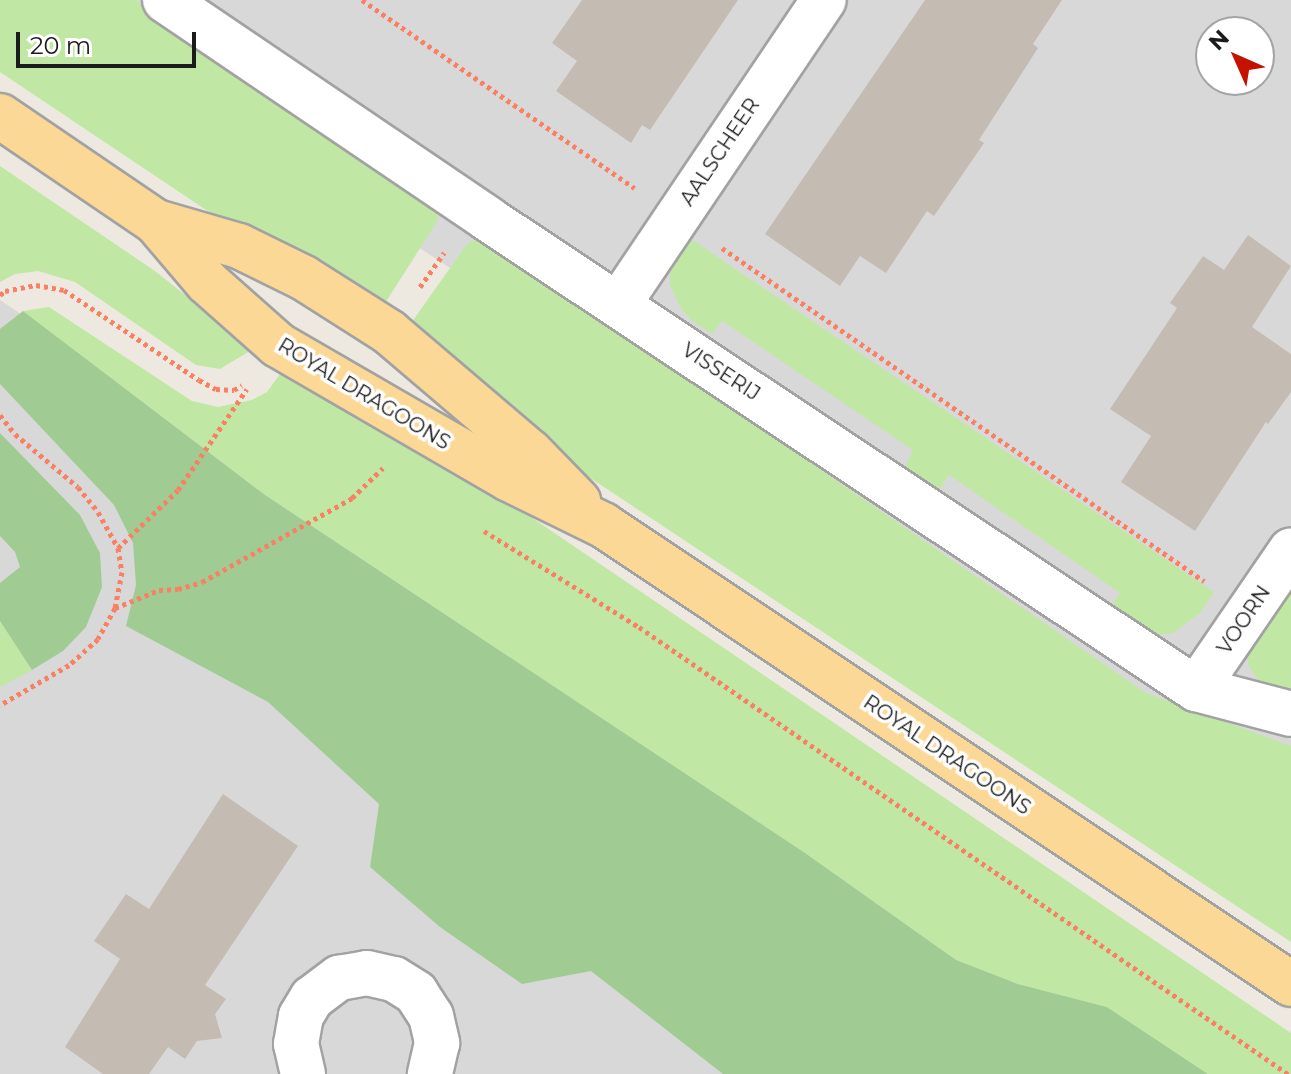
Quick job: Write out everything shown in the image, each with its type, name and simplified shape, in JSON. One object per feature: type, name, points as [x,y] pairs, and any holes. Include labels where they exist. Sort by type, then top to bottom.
[{"type":"main road","name":"ROYAL DRAGOONS","points":[[0,116],[156,222],[268,360],[603,525],[1291,984]]},
{"type":"main road","name":"ROYAL DRAGOONS","points":[[156,222],[239,246],[304,278],[389,332],[530,452],[603,525]]},
{"type":"street","name":"VISSERIJ","points":[[165,0],[474,210],[1196,689],[1291,714]]},
{"type":"street","name":"AALSCHEER","points":[[618,305],[824,0]]},
{"type":"street","name":"VOORN","points":[[1196,689],[1291,550]]},
{"type":"street","points":[[303,1074],[296,1044],[301,1016],[312,998],[339,978],[367,973],[394,979],[416,993],[431,1016],[437,1043],[430,1074]]},
{"type":"path","points":[[362,0],[1249,612]]},
{"type":"path","points":[[389,332],[474,210]]},
{"type":"path","points":[[0,295],[5,291],[36,285],[64,290],[216,389],[234,390],[268,360]]},
{"type":"path","points":[[118,548],[178,490],[268,360]]},
{"type":"path","points":[[0,415],[15,434],[78,487],[98,512],[118,548],[122,572],[115,608],[98,639],[69,665],[0,705]]},
{"type":"path","points":[[115,608],[159,590],[178,589],[202,582],[352,498],[382,468],[396,476]]},
{"type":"path","points":[[477,526],[639,627],[1288,1074]]},
{"type":"shaded area","points":[[43,0],[1291,0],[1291,821]]},
{"type":"shaded area","points":[[0,300],[1036,998],[1158,1074],[0,1074]]},
{"type":"green space","points":[[0,0],[136,0],[436,209],[438,220],[382,308],[274,237],[224,222],[0,72]]},
{"type":"green space","points":[[0,166],[155,271],[253,349],[220,369],[196,365],[75,282],[38,271],[15,274],[0,282]]},
{"type":"green space","points":[[481,237],[1146,693],[1291,746],[1291,942],[542,446],[409,326],[467,244]]},
{"type":"green space","points":[[688,237],[1214,592],[1200,613],[1173,633],[1158,635],[1144,631],[1110,608],[1120,593],[949,475],[939,490],[905,467],[913,450],[722,321],[712,334],[691,320],[680,307],[670,285],[670,262]]},
{"type":"green space","points":[[49,307],[192,401],[218,407],[252,400],[267,392],[283,370],[497,494],[1291,1033],[1291,1074],[1208,1074],[1107,1007],[1018,984],[956,960],[805,853],[265,495],[23,311]]},
{"type":"green space","points":[[23,311],[265,495],[805,853],[956,960],[1018,984],[1107,1007],[1208,1074],[723,1074],[591,971],[522,984],[440,927],[370,867],[379,804],[268,702],[126,626],[136,585],[133,543],[114,505],[0,384],[0,329]]},
{"type":"green space","points":[[0,433],[80,515],[100,553],[102,587],[86,627],[63,651],[32,670],[0,621],[0,583],[20,567],[15,552],[0,536]]},
{"type":"green space","points":[[1291,570],[1291,692],[1262,685],[1248,665],[1247,634]]},
{"type":"green space","points":[[0,621],[32,670],[0,687]]},
{"type":"building","points":[[582,0],[738,0],[650,130],[642,125],[631,143],[556,91],[577,61],[552,43]]},
{"type":"building","points":[[925,0],[1062,0],[1033,44],[1038,48],[979,140],[984,143],[934,216],[927,211],[886,273],[860,256],[840,286],[765,234]]},
{"type":"building","points":[[1248,235],[1291,266],[1252,327],[1291,354],[1291,392],[1268,424],[1266,422],[1195,531],[1121,482],[1151,436],[1110,409],[1177,308],[1170,303],[1203,256],[1224,270]]},
{"type":"building","points":[[223,794],[298,846],[205,985],[226,999],[215,1014],[222,1038],[197,1041],[185,1059],[168,1047],[149,1074],[103,1074],[65,1047],[120,959],[94,941],[126,894],[149,909]]}]
